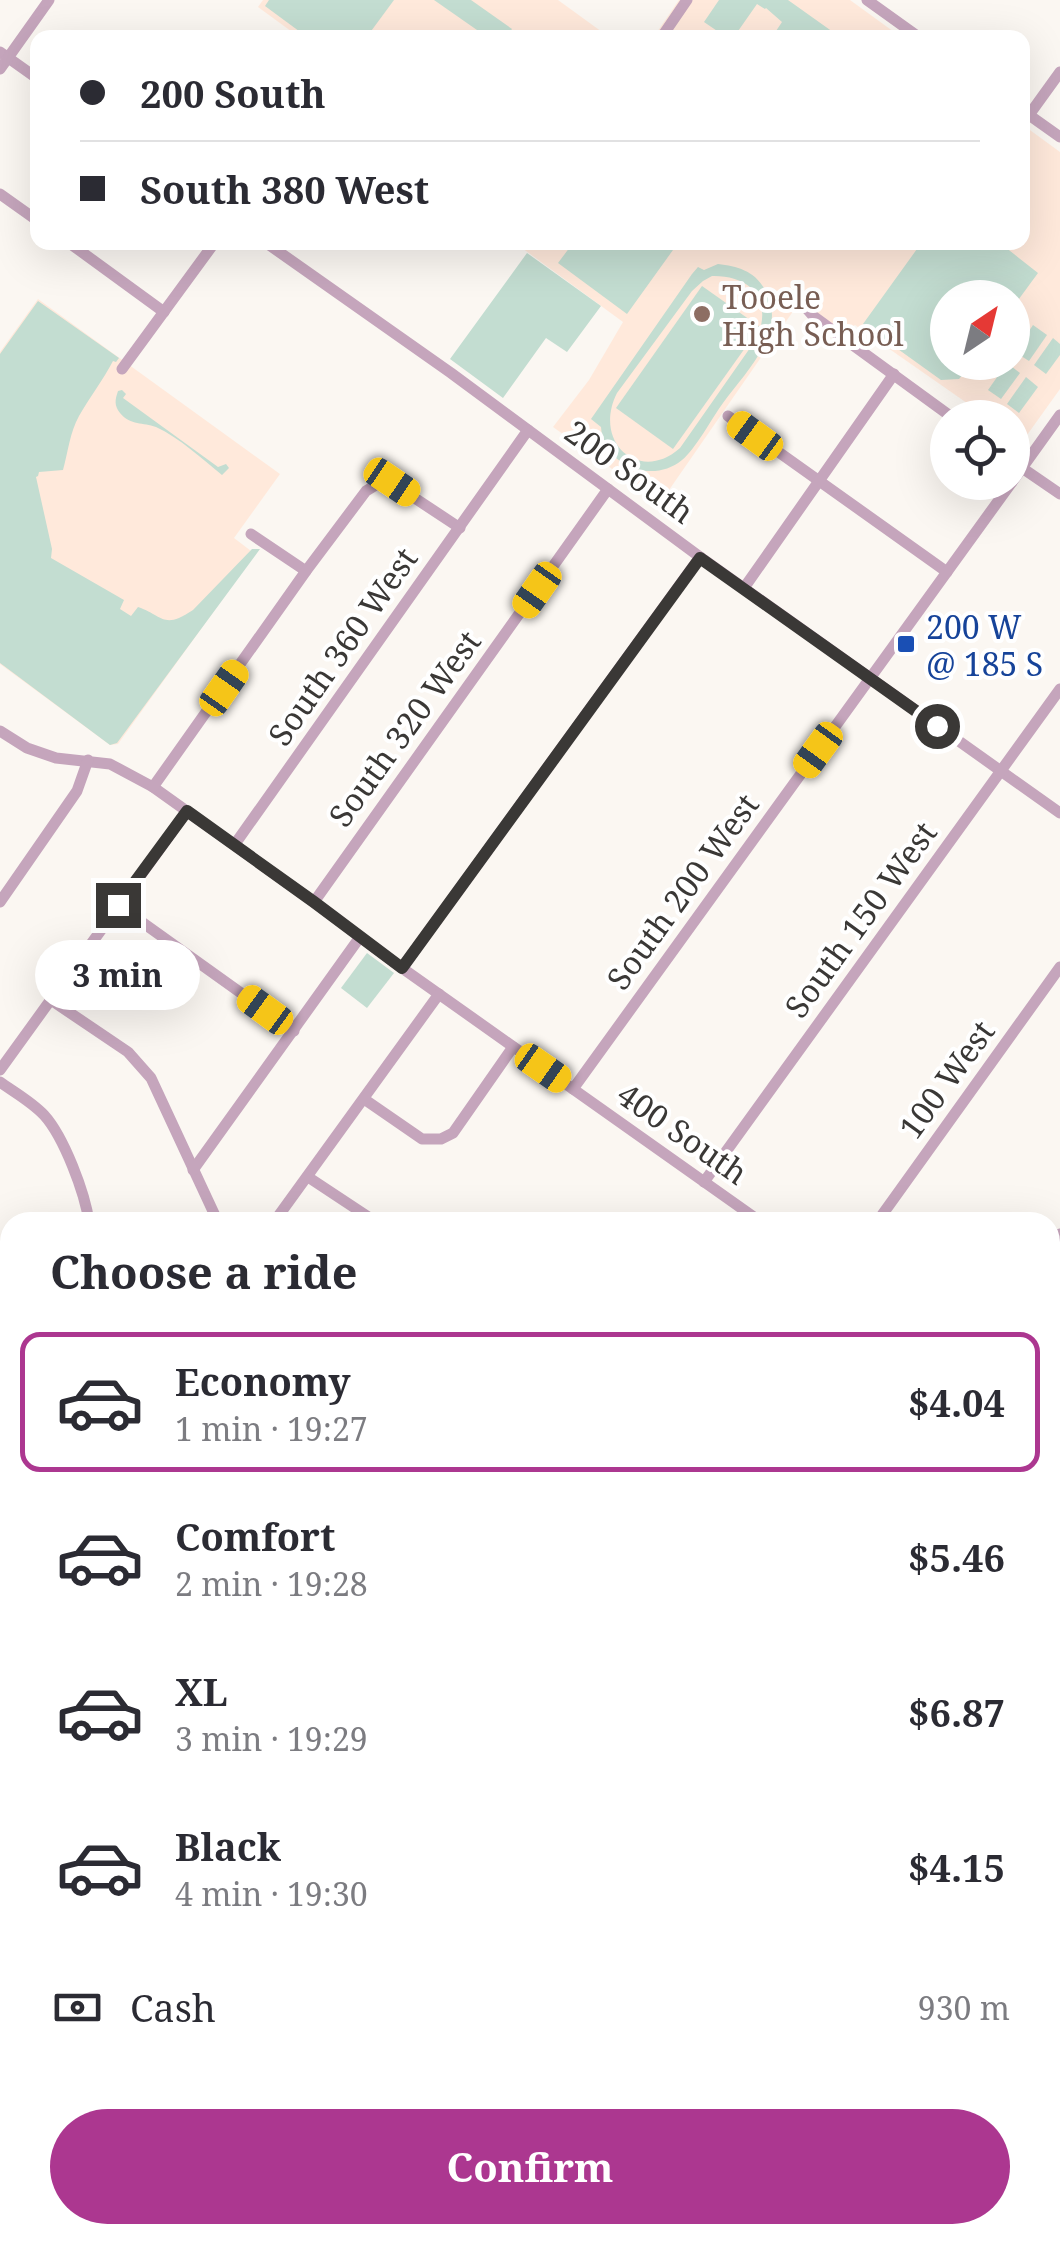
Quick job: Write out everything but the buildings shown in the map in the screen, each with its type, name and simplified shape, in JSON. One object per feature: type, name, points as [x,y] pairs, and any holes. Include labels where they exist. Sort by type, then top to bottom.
[{"type":"street","points":[[30,75],[3,60],[49,0]]},
{"type":"street","points":[[666,30],[687,0]]},
{"type":"street","points":[[867,0],[909,30]]},
{"type":"street","points":[[1030,108],[1060,72]]},
{"type":"street","points":[[1030,116],[1060,137]]},
{"type":"street","points":[[0,194],[30,215]]},
{"type":"street","points":[[79,250],[164,312]]},
{"type":"street","points":[[122,369],[209,250]]},
{"type":"street","name":"200 South","points":[[276,250],[1060,813]]},
{"type":"street","points":[[801,302],[813,316],[930,401]]},
{"type":"street","points":[[744,588],[894,374]]},
{"type":"street","points":[[728,416],[947,572]]},
{"type":"street","name":"South 200 West","points":[[1030,450],[1060,416]]},
{"type":"street","name":"South 360 West","points":[[235,844],[528,430]]},
{"type":"street","points":[[1030,474],[1060,494]]},
{"type":"street","points":[[153,787],[366,491],[378,483],[392,482],[460,528]]},
{"type":"street","name":"South 320 West","points":[[314,902],[608,490]]},
{"type":"street","name":"South 200 West","points":[[573,1089],[999,500]]},
{"type":"street","points":[[251,534],[306,571]]},
{"type":"street","points":[[402,968],[700,558]]},
{"type":"street","name":"South 150 West","points":[[704,1182],[1060,688]]},
{"type":"street","name":"400 South","points":[[0,733],[56,758],[110,764],[153,787],[747,1212]]},
{"type":"street","points":[[0,902],[78,791],[88,760]]},
{"type":"street","points":[[0,1070],[187,811]]},
{"type":"street","points":[[118,905],[294,1031]]},
{"type":"street","points":[[193,1170],[360,937]]},
{"type":"street","name":"100 West","points":[[884,1212],[1060,967]]},
{"type":"street","points":[[282,1212],[438,994]]},
{"type":"street","points":[[51,1000],[128,1052],[152,1078],[213,1212]]},
{"type":"street","points":[[364,1099],[422,1139],[441,1140],[453,1133],[513,1047]]},
{"type":"street","points":[[0,1082],[44,1115],[67,1154],[88,1212]]},
{"type":"street","points":[[308,1177],[361,1212]]},
{"type":"shaded area","points":[[263,0],[558,0],[599,30],[289,30],[258,7]]},
{"type":"shaded area","points":[[679,0],[850,0],[891,30],[658,30]]},
{"type":"shaded area","name":"Tooele High School","points":[[1030,130],[1060,152],[1060,389],[1030,431],[1030,400],[963,400],[934,380],[1030,380],[1030,280],[930,280],[930,377],[855,325],[838,336],[796,307],[660,503],[553,427],[589,380],[623,322],[525,250],[1030,250]]},
{"type":"shaded area","points":[[38,299],[280,474],[234,538],[255,554],[118,744],[110,745],[0,664],[0,352]]},
{"type":"green space","points":[[269,0],[394,0],[372,30],[298,30],[265,6]]},
{"type":"green space","points":[[434,0],[471,0],[512,29],[477,30]]},
{"type":"green space","points":[[719,0],[788,0],[830,30],[777,30],[782,22],[757,4],[739,30],[716,30],[704,22]]},
{"type":"green space","points":[[567,250],[673,250],[627,314],[558,263]]},
{"type":"green space","points":[[916,250],[1009,250],[1038,273],[1030,284],[1030,280],[930,280],[930,372],[863,324]]},
{"type":"green space","points":[[527,253],[601,306],[567,352],[546,338],[503,398],[450,359]]},
{"type":"green space","points":[[718,264],[755,277],[771,304],[769,334],[753,364],[682,460],[657,471],[631,467],[610,452],[601,427],[591,419],[692,274],[698,267],[704,270]],"holes":[[[712,276],[748,285],[760,301],[757,338],[680,448],[665,458],[636,460],[615,442],[611,428],[617,393],[692,291]]]},
{"type":"green space","points":[[702,286],[760,327],[673,449],[616,408]]},
{"type":"green space","points":[[38,301],[119,358],[113,361],[79,416],[63,470],[39,472],[36,477],[51,558],[124,600],[120,609],[131,616],[138,607],[169,620],[193,610],[252,549],[260,549],[117,743],[110,745],[0,663],[0,354]]},
{"type":"green space","points":[[1033,325],[1047,335],[1030,360]]},
{"type":"green space","points":[[1053,338],[1060,344],[1060,355],[1046,374],[1034,365]]},
{"type":"green space","points":[[995,380],[1015,380],[1001,399],[988,390]]},
{"type":"green space","points":[[1024,380],[1038,387],[1028,400],[1010,400]]},
{"type":"green space","points":[[118,391],[126,394],[123,398],[218,467],[226,464],[229,468],[222,475],[165,432],[124,417],[116,402]]},
{"type":"green space","points":[[367,953],[394,973],[367,1008],[341,988]]},
{"type":"place","name":"Tooele High School","points":[[702,314]]},
{"type":"place","name":"200 W @ 185 S","points":[[906,644]]},
{"type":"route","points":[[118,905],[187,811],[402,968],[700,558],[937,726]]}]
